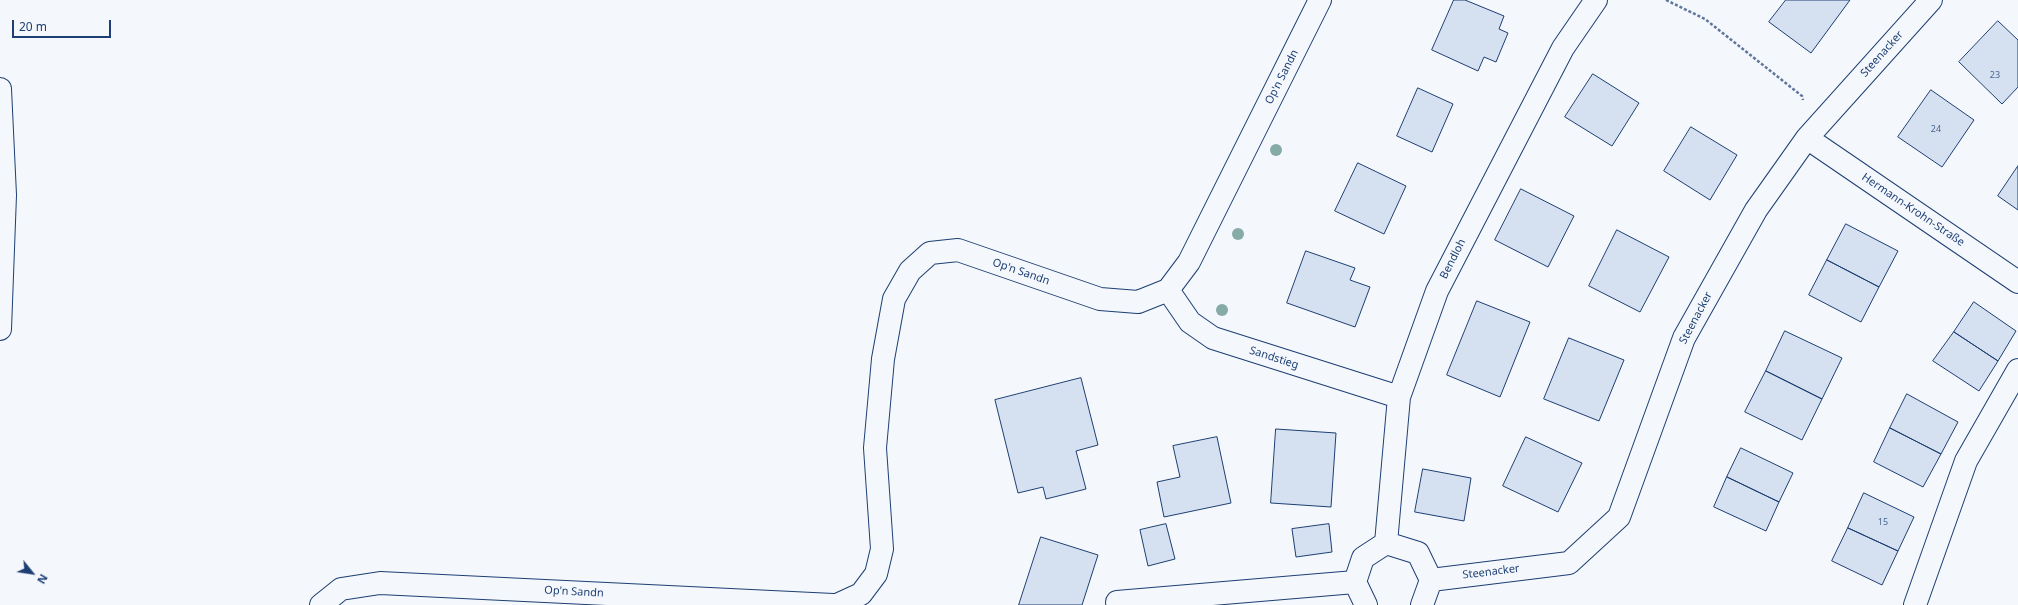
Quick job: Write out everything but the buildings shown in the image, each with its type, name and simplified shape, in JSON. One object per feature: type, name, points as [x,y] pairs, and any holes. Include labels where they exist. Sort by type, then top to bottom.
[{"type":"street","name":"Op'n Sandn","points":[[837,605],[861,594],[876,574],[882,549],[875,448],[882,359],[894,299],[910,271],[930,253],[958,250],[1100,299],[1138,302],[1168,290],[1190,262],[1320,0]]},
{"type":"street","name":"Bendloh","points":[[1386,544],[1399,397],[1436,291],[1563,48],[1596,0]]},
{"type":"street","name":"Steenacker","points":[[1431,580],[1569,563],[1619,517],[1684,338],[1756,210],[1807,138],[1931,0]]},
{"type":"street","points":[[0,89],[5,195],[0,329]]},
{"type":"street","name":"Hermann-Krohn-Straße","points":[[1807,138],[2018,282]]},
{"type":"street","name":"Sandstieg","points":[[1168,290],[1190,322],[1213,338],[1399,397]]},
{"type":"street","points":[[1915,605],[1966,461],[2018,370]]},
{"type":"street","points":[[1366,605],[1354,582],[1363,558],[1386,544],[1418,553],[1431,580],[1422,605]]},
{"type":"street","points":[[1117,602],[1354,582]]},
{"type":"street","name":"Op'n Sandn","points":[[321,605],[341,589],[380,583],[833,605]]},
{"type":"path","points":[[1666,0],[1705,19],[1802,96],[1807,138]]}]
